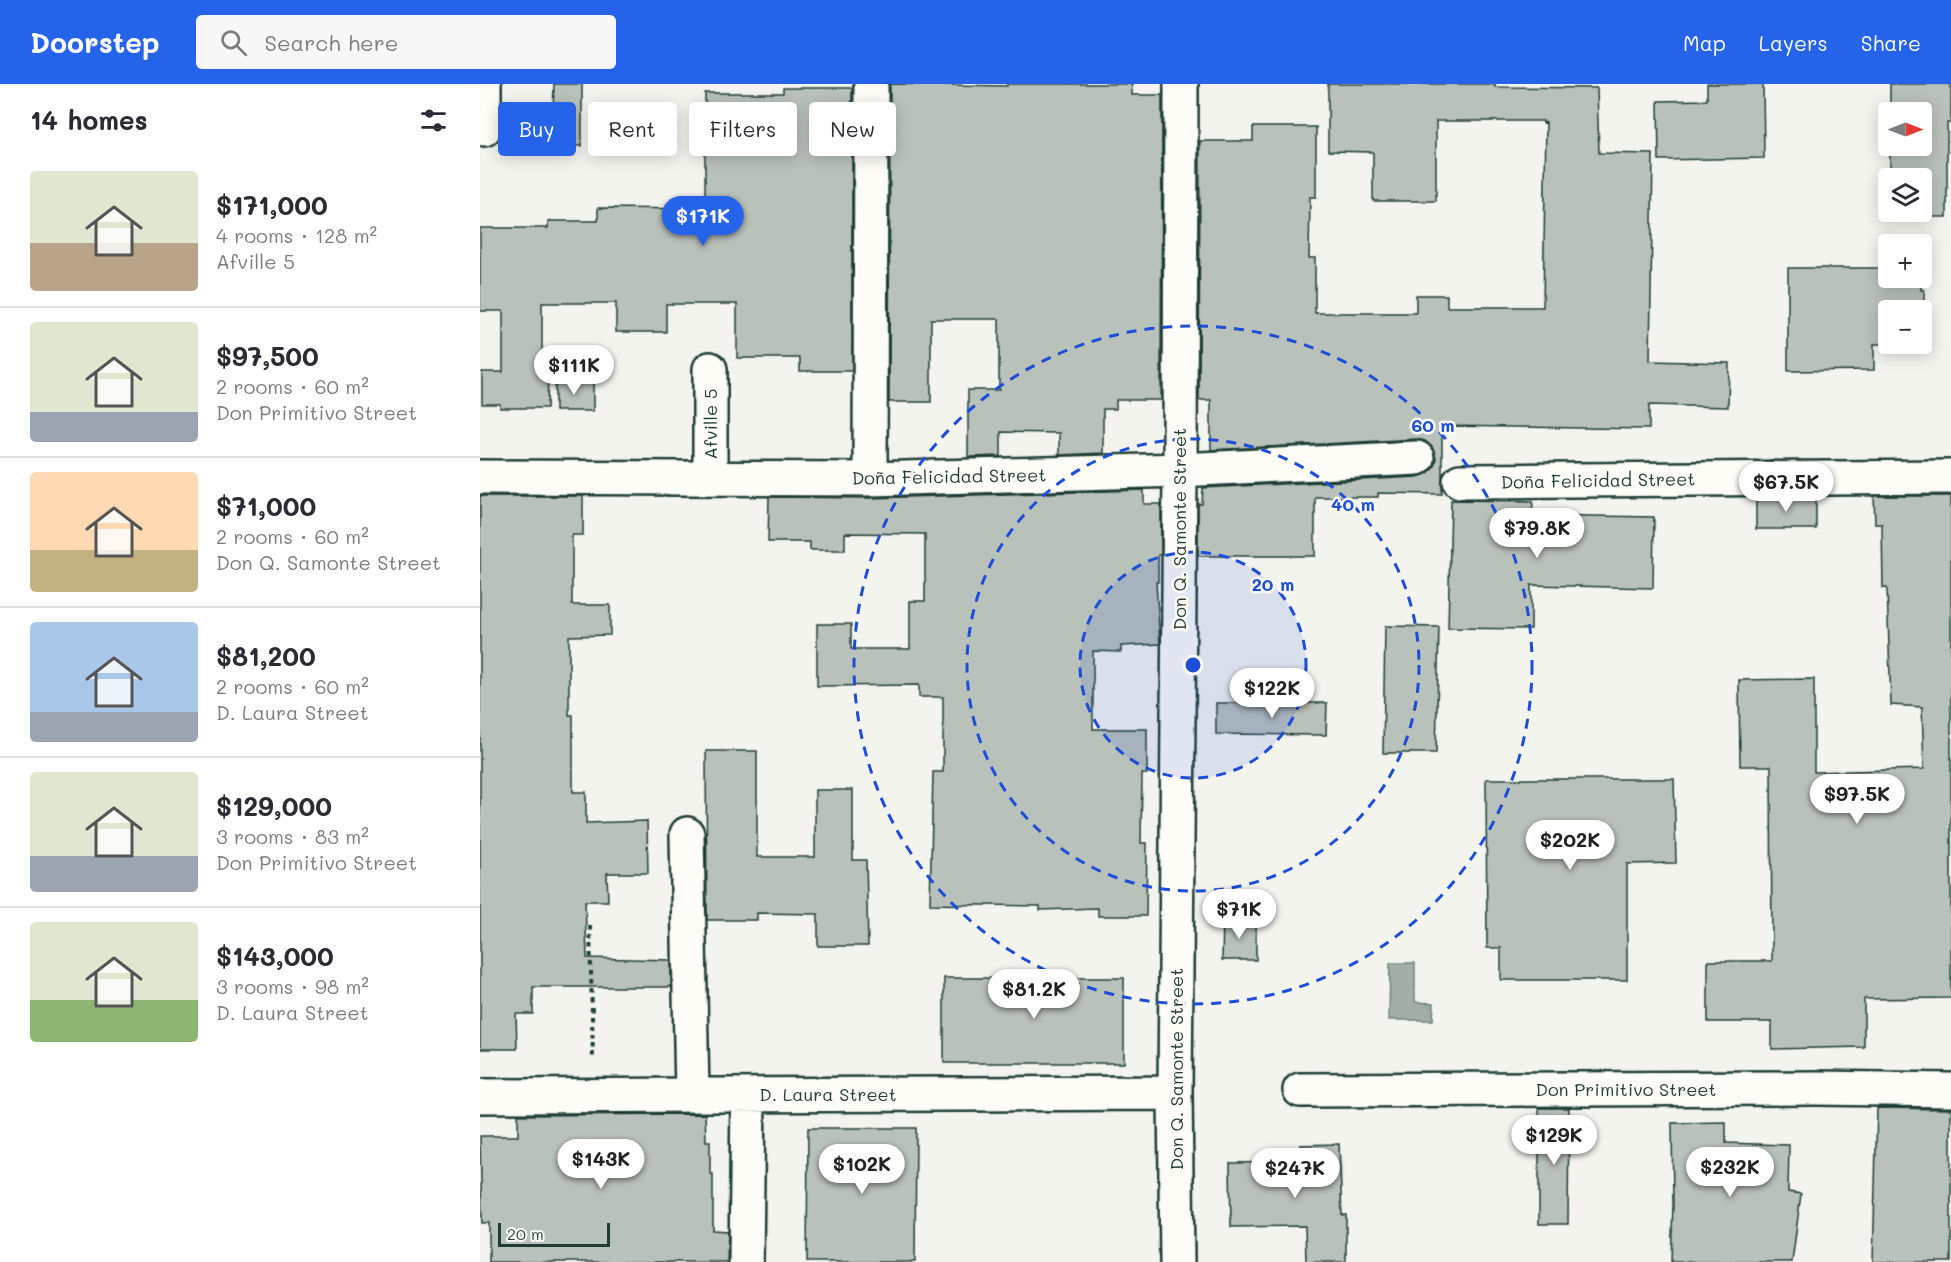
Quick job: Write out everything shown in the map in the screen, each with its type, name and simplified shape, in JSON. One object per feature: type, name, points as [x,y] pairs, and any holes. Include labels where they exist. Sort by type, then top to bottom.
[{"type":"street","points":[[484,84],[484,129]]},
{"type":"street","points":[[870,479],[871,84]]},
{"type":"street","name":"Don Q. Samonte Street","points":[[1177,1262],[1175,1093],[1181,84]]},
{"type":"street","name":"Afville 5","points":[[710,369],[710,478]]},
{"type":"street","name":"Doña Felicidad Street","points":[[480,477],[870,479],[1180,470],[1417,458]]},
{"type":"street","name":"Doña Felicidad Street","points":[[1460,481],[1951,477]]},
{"type":"street","points":[[687,834],[692,1095]]},
{"type":"street","name":"Don Primitivo Street","points":[[1300,1090],[1793,1088],[1951,1090]]},
{"type":"street","name":"D. Laura Street","points":[[480,1096],[1175,1093]]},
{"type":"street","points":[[746,1262],[748,1095]]},
{"type":"path","points":[[590,926],[595,1095]]},
{"type":"shaded area","points":[[1390,963],[1415,963],[1415,1002],[1434,1003],[1433,1020],[1389,1020]]},
{"type":"building","points":[[554,84],[582,84],[582,146],[576,146],[576,102],[553,102]]},
{"type":"building","points":[[890,84],[1007,86],[1007,84],[1132,84],[1132,95],[1162,95],[1161,400],[1116,400],[1116,409],[1103,409],[1103,453],[1059,455],[1059,433],[1001,432],[1001,456],[968,457],[968,390],[999,390],[999,319],[931,319],[931,402],[889,402],[890,156],[896,156],[896,102],[890,102]]},
{"type":"building","points":[[1328,84],[1495,84],[1495,87],[1597,88],[1599,153],[1653,154],[1650,361],[1729,363],[1728,407],[1649,405],[1649,429],[1442,426],[1442,494],[1378,493],[1378,497],[1315,497],[1315,556],[1198,556],[1198,504],[1202,504],[1203,488],[1418,477],[1428,473],[1434,466],[1436,458],[1432,447],[1425,441],[1416,439],[1211,450],[1211,400],[1199,400],[1200,141],[1253,141],[1253,127],[1316,127],[1316,197],[1310,197],[1309,258],[1315,258],[1315,313],[1416,313],[1416,295],[1447,295],[1447,307],[1543,307],[1546,122],[1436,121],[1436,201],[1373,201],[1373,152],[1328,151]]},
{"type":"building","points":[[1707,84],[1763,84],[1764,158],[1659,160],[1658,101],[1707,100]]},
{"type":"building","points":[[1890,84],[1951,84],[1951,123],[1947,123],[1947,217],[1932,217],[1932,168],[1890,168],[1890,156],[1932,156],[1932,102],[1890,102]]},
{"type":"building","points":[[783,88],[852,88],[852,102],[809,102],[809,156],[852,156],[852,371],[800,371],[800,358],[737,358],[737,304],[666,304],[666,332],[616,332],[616,303],[542,303],[542,373],[548,373],[547,408],[500,408],[500,404],[482,404],[482,372],[503,372],[503,311],[480,311],[480,228],[548,228],[548,221],[598,221],[598,208],[705,209],[705,156],[797,156],[797,102],[705,102],[705,93],[783,93]]},
{"type":"building","points":[[1788,268],[1878,268],[1878,288],[1921,288],[1924,290],[1924,300],[1878,300],[1878,344],[1874,344],[1874,370],[1788,371]]},
{"type":"building","points":[[555,382],[593,382],[593,411],[555,411]]},
{"type":"building","points":[[1144,490],[1144,504],[1161,504],[1161,555],[1158,555],[1158,582],[1156,582],[1160,644],[1121,646],[1121,652],[1093,651],[1093,729],[1147,729],[1147,774],[1142,774],[1141,843],[1147,843],[1146,916],[1098,916],[1098,908],[1040,910],[1040,906],[930,904],[933,772],[943,772],[943,697],[919,697],[919,685],[817,686],[817,624],[851,624],[851,649],[910,649],[910,601],[925,601],[925,534],[845,533],[845,550],[810,550],[810,542],[768,542],[769,497],[871,498]]},
{"type":"building","points":[[480,496],[583,496],[583,535],[572,535],[572,605],[610,605],[610,635],[569,636],[569,715],[573,715],[573,792],[586,792],[586,823],[647,821],[648,873],[607,873],[608,901],[585,901],[587,958],[671,960],[671,987],[533,987],[533,1014],[516,1014],[517,1049],[480,1049]]},
{"type":"building","points":[[1874,496],[1951,496],[1951,998],[1864,999],[1864,1047],[1772,1049],[1772,1022],[1708,1022],[1708,961],[1772,961],[1771,766],[1740,766],[1739,680],[1814,679],[1814,772],[1924,769],[1922,707],[1891,705],[1887,588],[1883,588],[1882,524],[1875,524]]},
{"type":"building","points":[[1756,497],[1816,497],[1816,529],[1756,529]]},
{"type":"building","points":[[1451,500],[1533,501],[1532,515],[1654,517],[1653,588],[1531,585],[1531,629],[1448,628]]},
{"type":"building","points":[[1385,626],[1439,627],[1436,753],[1383,753]]},
{"type":"building","points":[[1216,703],[1327,703],[1326,735],[1216,734]]},
{"type":"building","points":[[706,751],[757,751],[757,857],[815,857],[815,790],[853,790],[853,860],[866,860],[868,946],[818,946],[818,914],[757,913],[757,920],[707,920]]},
{"type":"building","points":[[1486,779],[1674,779],[1676,863],[1627,864],[1627,980],[1501,980],[1501,948],[1487,948]]},
{"type":"building","points":[[1223,919],[1256,920],[1256,960],[1222,960]]},
{"type":"building","points":[[944,978],[1124,978],[1124,1063],[944,1063]]},
{"type":"building","points":[[1539,1108],[1569,1108],[1568,1224],[1539,1224]]},
{"type":"building","points":[[1877,1108],[1951,1109],[1951,1262],[1873,1262]]},
{"type":"building","points":[[705,1114],[706,1141],[710,1141],[710,1174],[713,1174],[713,1230],[728,1231],[727,1262],[489,1262],[489,1223],[482,1223],[480,1136],[518,1136],[518,1115]]},
{"type":"building","points":[[1726,1122],[1726,1143],[1789,1145],[1788,1192],[1801,1194],[1792,1262],[1671,1262],[1672,1123]]},
{"type":"building","points":[[808,1128],[916,1128],[915,1262],[807,1262]]},
{"type":"building","points":[[1339,1144],[1342,1215],[1346,1215],[1346,1262],[1306,1262],[1305,1226],[1231,1227],[1230,1163],[1301,1162],[1300,1145]]}]
